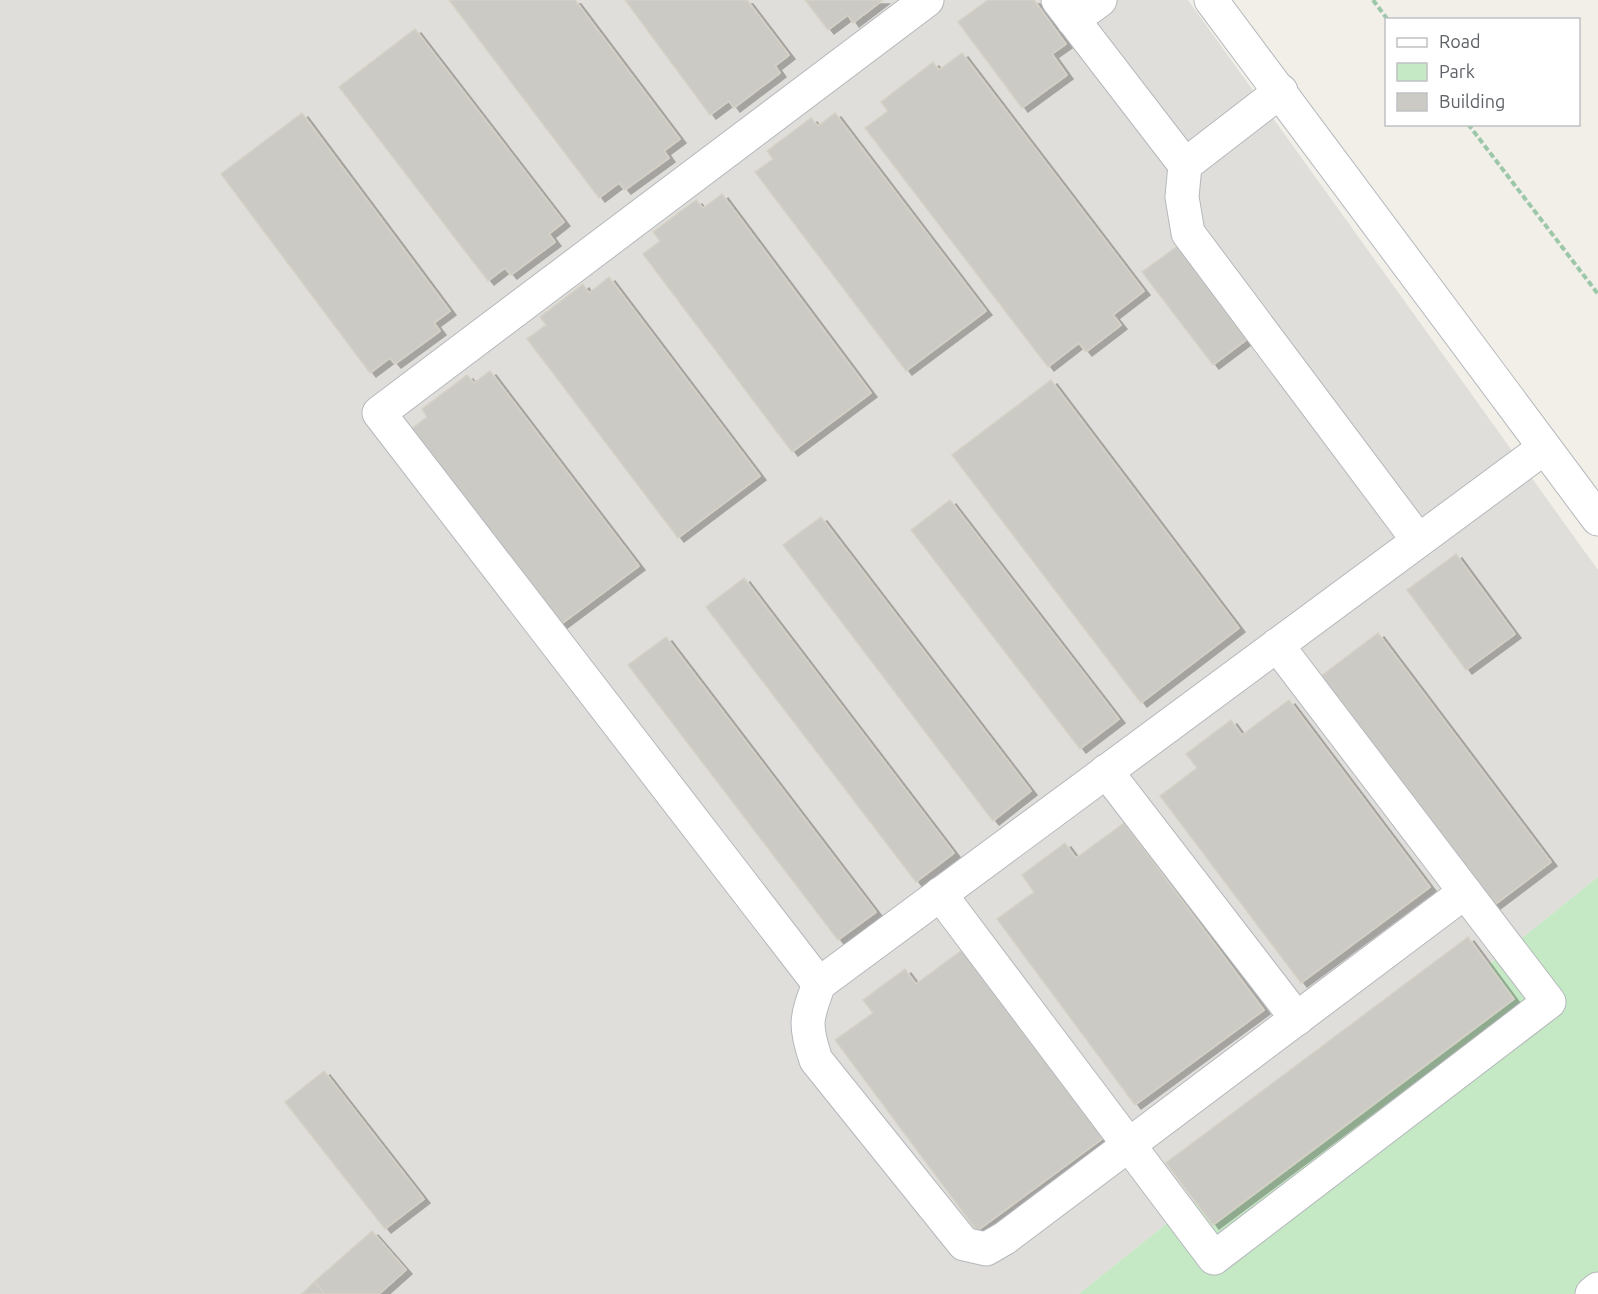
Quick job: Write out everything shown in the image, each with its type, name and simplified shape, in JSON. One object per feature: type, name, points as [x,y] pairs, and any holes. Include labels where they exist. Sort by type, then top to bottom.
[{"type":"street","points":[[819,984],[379,413],[927,0]]},
{"type":"street","points":[[1100,0],[1066,10],[1185,165],[1182,197],[1188,233],[1418,540]]},
{"type":"street","points":[[1211,0],[1598,519]]},
{"type":"street","points":[[1185,165],[1281,91]]},
{"type":"street","points":[[1465,892],[1130,1145],[1005,1238],[986,1249],[964,1244],[816,1060],[807,1033],[808,1011],[819,984],[1544,448]]},
{"type":"street","points":[[940,894],[1214,1258],[1549,1002],[1277,645]]},
{"type":"street","points":[[1106,771],[1297,1018]]},
{"type":"street","points":[[1592,1294],[1598,1289]]},
{"type":"path","points":[[1373,0],[1386,18]]},
{"type":"path","points":[[1470,126],[1598,294]]},
{"type":"shaded area","points":[[0,0],[1188,0],[1598,570],[1598,877],[1079,1294],[0,1294]]},
{"type":"green space","points":[[1598,877],[1598,1294],[1079,1294]]},
{"type":"building","points":[[449,0],[575,0],[680,139],[664,151],[669,158],[625,190],[619,183],[599,198]]},
{"type":"building","points":[[625,0],[747,0],[789,55],[775,66],[780,73],[734,108],[729,101],[710,115]]},
{"type":"building","points":[[805,0],[883,0],[853,23],[848,15],[828,30]]},
{"type":"building","points":[[988,0],[1034,0],[1066,44],[1052,54],[1067,75],[1022,108],[958,22]]},
{"type":"building","points":[[415,29],[564,222],[549,234],[555,242],[511,275],[505,268],[488,281],[339,87]]},
{"type":"building","points":[[962,53],[1144,291],[1113,315],[1121,325],[1086,352],[1079,343],[1048,367],[865,128],[888,111],[881,102],[933,62],[939,70]]},
{"type":"building","points":[[302,113],[450,311],[434,323],[440,331],[395,364],[390,358],[370,373],[221,174]]},
{"type":"building","points":[[835,113],[986,311],[906,371],[755,172],[773,159],[767,151],[811,118],[818,126]]},
{"type":"building","points":[[722,194],[871,393],[792,452],[643,254],[660,241],[653,232],[696,200],[703,208]]},
{"type":"building","points":[[1183,242],[1254,334],[1213,365],[1142,272]]},
{"type":"building","points":[[609,277],[760,476],[678,538],[527,339],[546,325],[540,317],[583,284],[589,293]]},
{"type":"building","points":[[490,371],[639,566],[560,625],[411,429],[427,417],[422,409],[467,375],[474,383]]},
{"type":"building","points":[[1051,380],[1239,628],[1141,703],[952,455]]},
{"type":"building","points":[[950,500],[1119,719],[1080,749],[911,530]]},
{"type":"building","points":[[821,517],[1031,791],[993,821],[783,545]]},
{"type":"building","points":[[1456,554],[1515,634],[1466,670],[1407,590]]},
{"type":"building","points":[[744,578],[954,853],[916,882],[706,607]]},
{"type":"building","points":[[1378,633],[1551,862],[1489,909],[1316,680]]},
{"type":"building","points":[[666,637],[876,912],[838,940],[628,665]]},
{"type":"building","points":[[1289,700],[1430,887],[1301,983],[1160,796],[1197,768],[1186,754],[1231,720],[1242,735]]},
{"type":"building","points":[[1124,823],[1264,1010],[1135,1105],[997,919],[1034,892],[1022,875],[1065,843],[1076,858]]},
{"type":"building","points":[[1468,937],[1514,999],[1213,1225],[1166,1163]]},
{"type":"building","points":[[966,947],[1106,1136],[977,1231],[835,1040],[873,1013],[863,1000],[905,969],[916,984]]},
{"type":"building","points":[[324,1071],[424,1199],[385,1229],[285,1102]]},
{"type":"building","points":[[372,1231],[406,1270],[379,1294],[325,1294],[314,1282]]},
{"type":"building","points":[[314,1282],[325,1294],[302,1294]]}]
